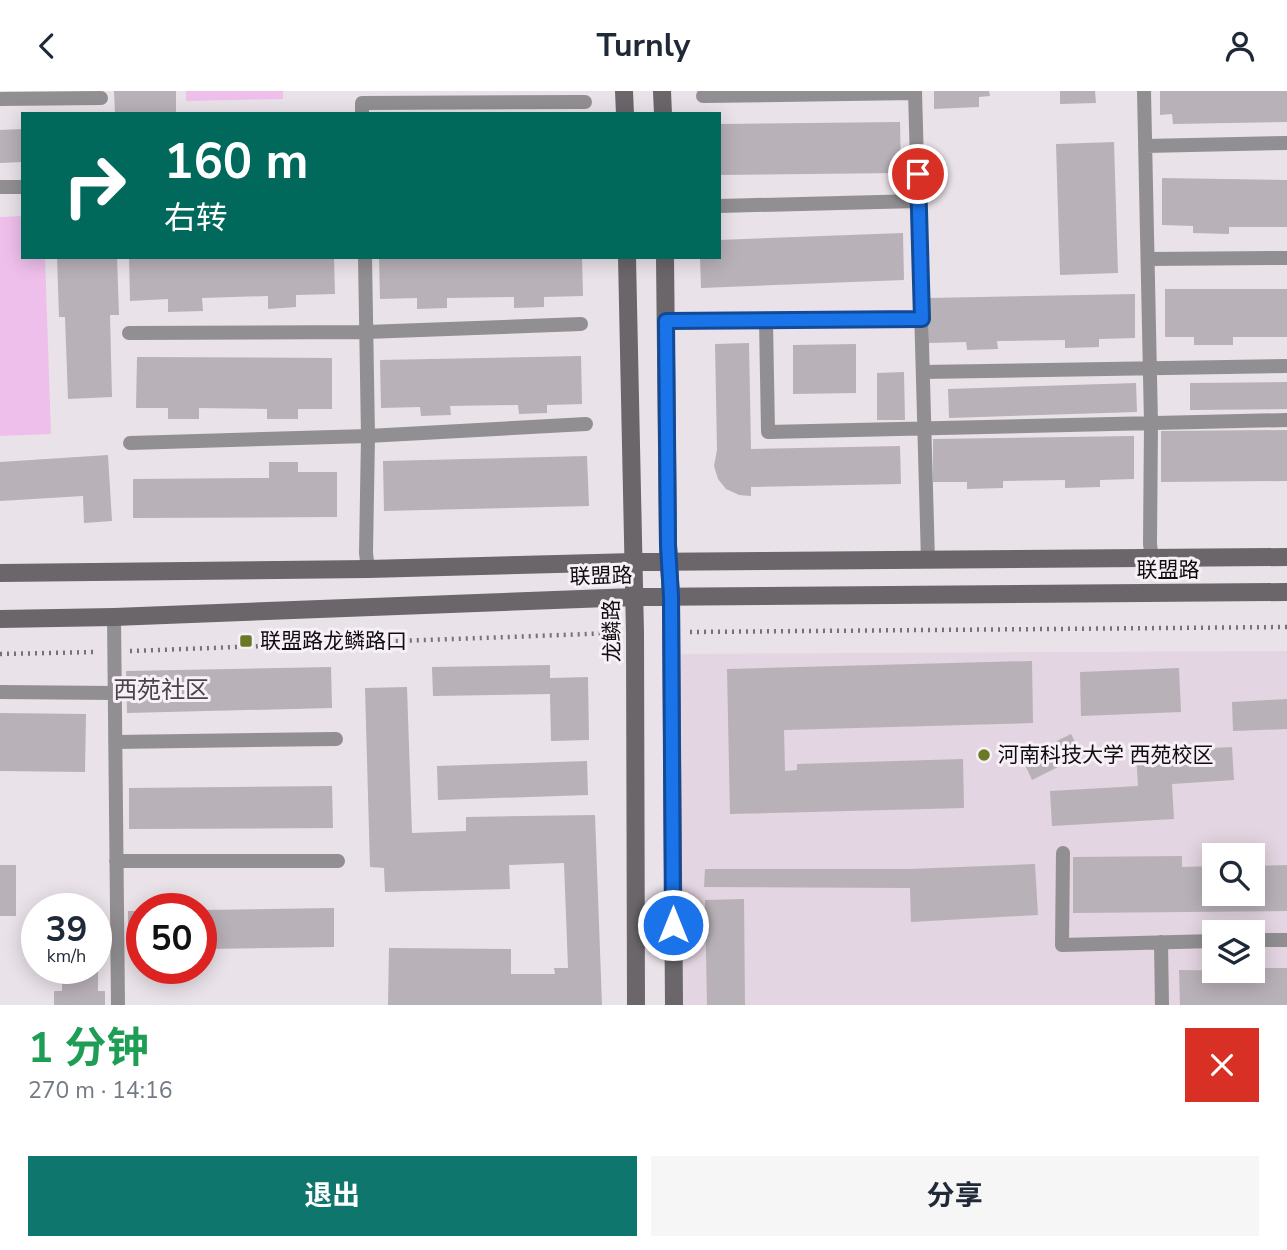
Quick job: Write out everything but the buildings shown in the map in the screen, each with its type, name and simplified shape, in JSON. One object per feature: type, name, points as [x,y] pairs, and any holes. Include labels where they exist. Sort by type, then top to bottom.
[{"type":"main road","points":[[624,91],[625,112]]},
{"type":"main road","points":[[662,91],[663,112]]},
{"type":"main road","name":"龙鳞路","points":[[627,259],[631,532],[634,562],[636,1005]]},
{"type":"main road","points":[[665,259],[674,1005]]},
{"type":"main road","name":"联盟路","points":[[0,573],[368,569],[634,562],[1287,557]]},
{"type":"main road","name":"联盟路","points":[[0,619],[634,597],[1287,592]]},
{"type":"lane","points":[[1144,91],[1152,423],[1152,559]]},
{"type":"lane","points":[[703,96],[915,92],[928,561]]},
{"type":"lane","points":[[0,99],[101,98]]},
{"type":"lane","points":[[362,103],[585,102]]},
{"type":"lane","points":[[1145,146],[1287,143]]},
{"type":"lane","points":[[0,187],[21,187]]},
{"type":"lane","points":[[721,206],[918,201]]},
{"type":"lane","points":[[1148,259],[1287,258]]},
{"type":"lane","points":[[365,259],[368,569]]},
{"type":"lane","points":[[666,321],[922,319]]},
{"type":"lane","points":[[766,320],[768,432],[1287,419]]},
{"type":"lane","points":[[129,333],[366,332],[581,324]]},
{"type":"lane","points":[[923,372],[1287,366]]},
{"type":"lane","points":[[130,443],[368,436],[586,424]]},
{"type":"lane","points":[[114,617],[118,1005]]},
{"type":"lane","points":[[0,692],[114,693]]},
{"type":"lane","points":[[115,742],[336,740]]},
{"type":"lane","points":[[1063,853],[1062,944],[1202,941]]},
{"type":"lane","points":[[116,861],[338,861]]},
{"type":"lane","points":[[1265,940],[1287,940]]},
{"type":"lane","points":[[1161,942],[1162,1005]]},
{"type":"shaded area","points":[[186,91],[283,91],[283,99],[186,101]]},
{"type":"shaded area","points":[[21,216],[21,259],[45,259],[51,434],[0,436],[0,217]]},
{"type":"shaded area","name":"河南科技大学 西苑校区","points":[[1287,651],[1287,1005],[682,1005],[681,654]]},
{"type":"place","name":"联盟路龙鳞路口","points":[[246,641]]},
{"type":"place","name":"河南科技大学 西苑校区","points":[[984,755]]},
{"type":"district","name":"西苑社区","points":[[161,690]]},
{"type":"route","points":[[673,925],[666,321],[922,319],[918,174]]}]
